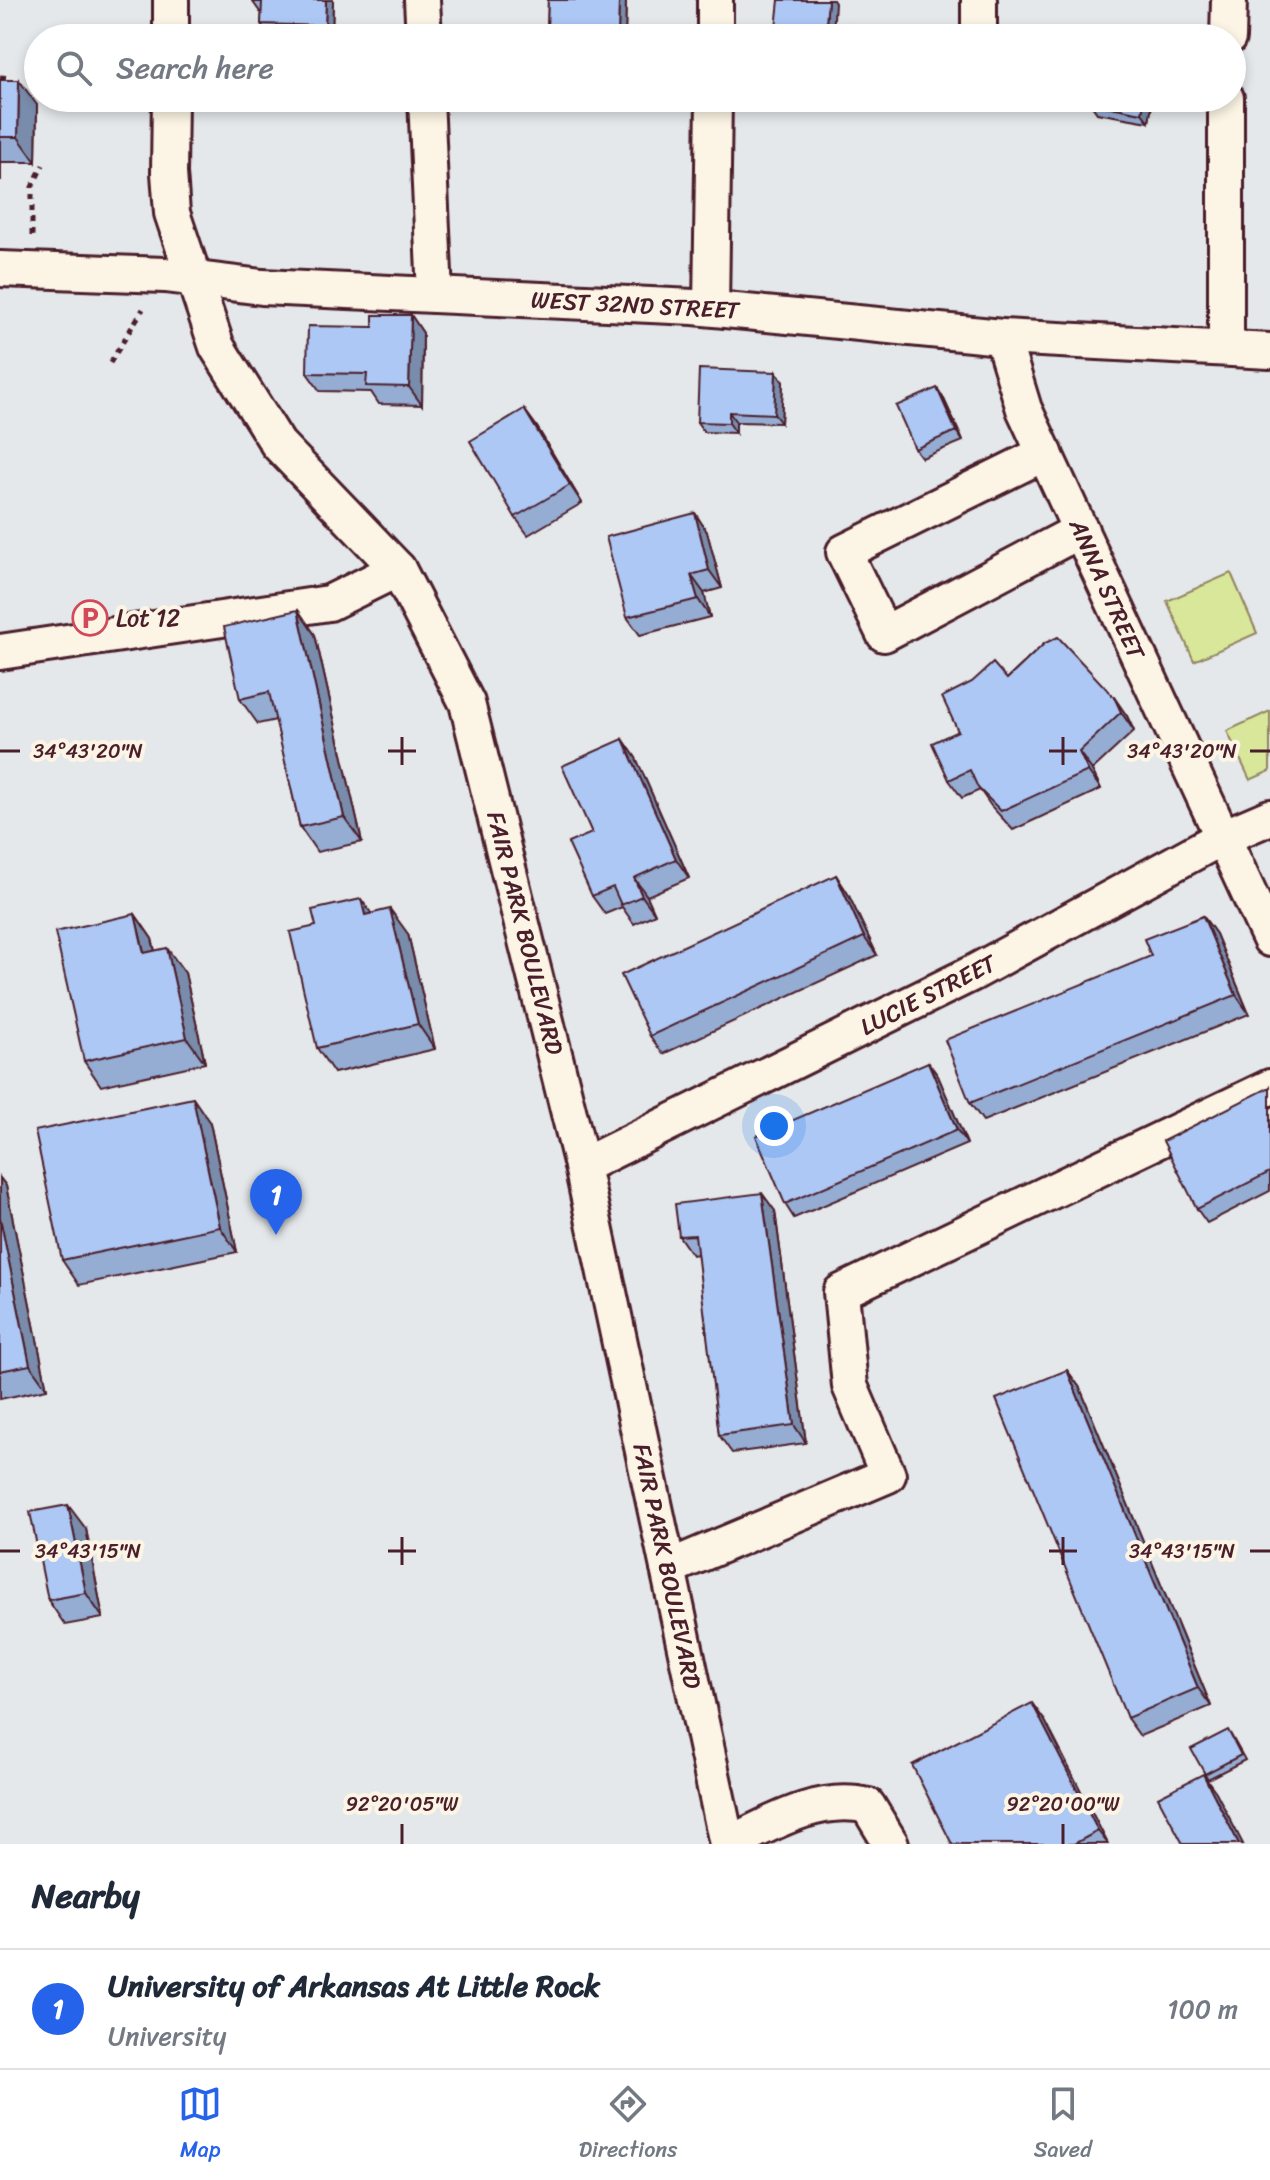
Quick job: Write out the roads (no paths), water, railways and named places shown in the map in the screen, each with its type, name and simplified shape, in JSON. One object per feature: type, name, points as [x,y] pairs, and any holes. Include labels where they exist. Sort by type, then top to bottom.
[{"type":"street","points":[[171,0],[171,24]]},
{"type":"street","points":[[422,0],[423,24]]},
{"type":"street","points":[[715,0],[715,24]]},
{"type":"street","points":[[979,0],[979,24]]},
{"type":"street","points":[[1228,24],[1229,0]]},
{"type":"street","name":"FAIR PARK BOULEVARD","points":[[170,112],[172,213],[192,281],[217,347],[278,444],[398,569],[467,703],[582,1166],[728,1844]]},
{"type":"street","points":[[427,112],[435,295]]},
{"type":"street","points":[[711,308],[714,112]]},
{"type":"street","points":[[1226,112],[1226,348]]},
{"type":"street","name":"WEST 32ND STREET","points":[[0,269],[165,275],[192,281],[711,308],[1002,337],[1270,351]]},
{"type":"street","name":"ANNA STREET","points":[[1002,337],[1024,409],[1270,939]]},
{"type":"street","points":[[1045,453],[844,552],[884,634],[1081,530]]},
{"type":"street","points":[[0,652],[329,603],[398,569]]},
{"type":"street","name":"LUCIE STREET","points":[[582,1166],[973,973],[1221,838],[1270,817]]},
{"type":"street","points":[[668,1568],[888,1475],[850,1386],[841,1292],[1270,1087]]},
{"type":"street","points":[[728,1844],[769,1824],[833,1802],[868,1806],[891,1844]]},
{"type":"place","name":"Lot 12","points":[[90,618]]},
{"type":"place","name":"University of Arkansas At Little Rock","points":[[276,1235]]}]
